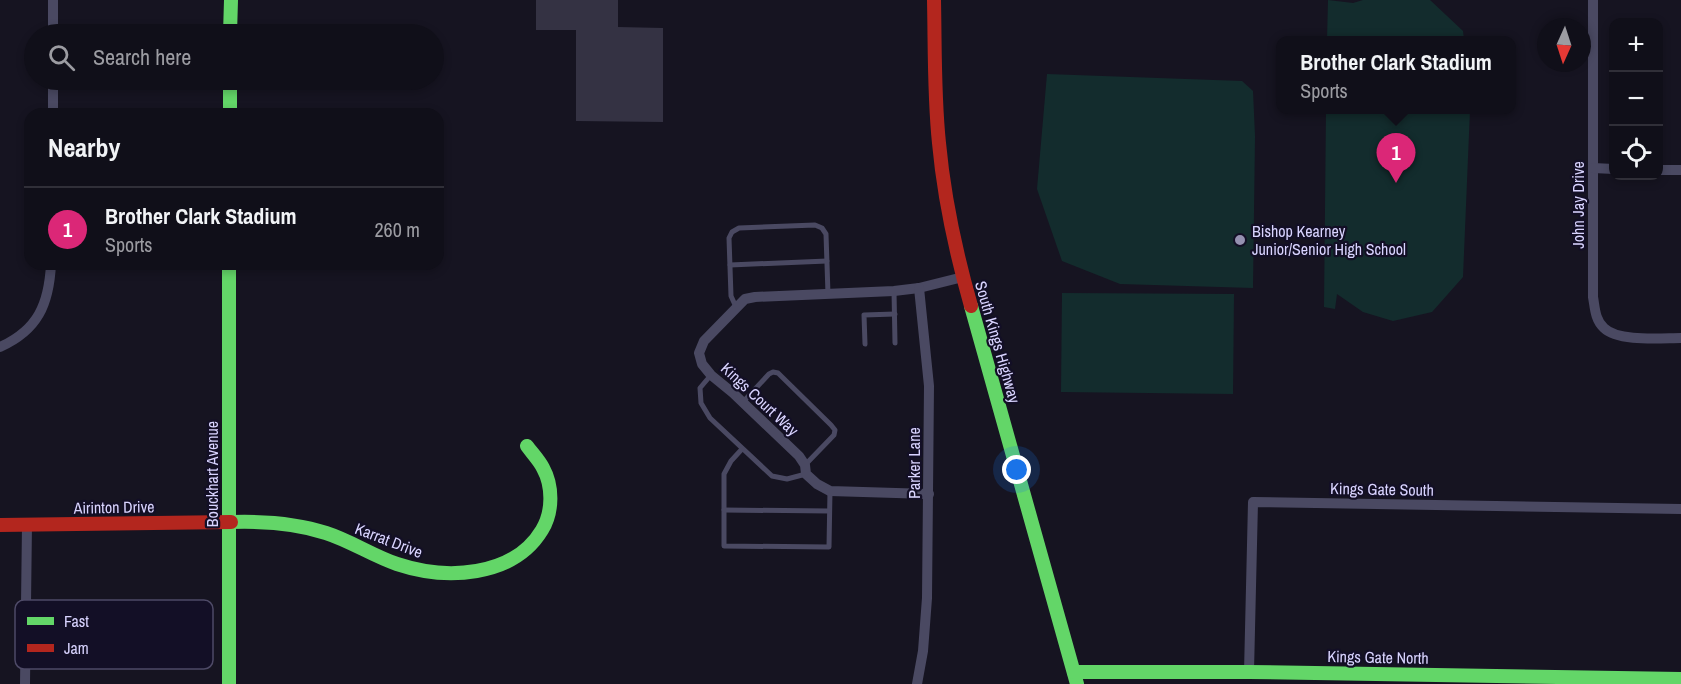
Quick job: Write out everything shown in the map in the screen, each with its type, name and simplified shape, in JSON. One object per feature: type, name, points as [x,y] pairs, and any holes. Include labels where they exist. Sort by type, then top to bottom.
[{"type":"street","points":[[53,0],[53,24]]},
{"type":"street","points":[[230,24],[231,0]]},
{"type":"street","name":"South Kings Highway","points":[[934,0],[939,145],[950,215],[963,276],[1076,678]]},
{"type":"street","name":"John Jay Drive","points":[[1593,0],[1593,297],[1595,311],[1604,328],[1614,334],[1628,337],[1681,338]]},
{"type":"street","points":[[52,108],[53,90]]},
{"type":"street","points":[[230,90],[230,108]]},
{"type":"street","points":[[1593,168],[1609,169]]},
{"type":"street","points":[[1663,170],[1681,170]]},
{"type":"street","points":[[0,347],[15,340],[31,327],[42,311],[48,294],[50,270]]},
{"type":"street","name":"Bouckhart Avenue","points":[[229,270],[229,684]]},
{"type":"street","points":[[919,288],[963,276]]},
{"type":"street","name":"Kings Court Way","points":[[830,491],[817,484],[799,456],[711,375],[702,364],[699,353],[704,341],[746,298],[919,288]]},
{"type":"street","name":"Parker Lane","points":[[917,684],[925,627],[929,494],[929,386],[919,288]]},
{"type":"street","name":"Karrat Drive","points":[[228,522],[256,522],[314,529],[406,567],[425,571],[446,573],[485,570],[505,564],[519,554],[537,537],[547,518],[550,501],[549,484],[543,469],[527,446]]},
{"type":"street","points":[[830,491],[929,494]]},
{"type":"street","name":"Kings Gate South","points":[[1249,672],[1253,502],[1681,509]]},
{"type":"street","name":"Airinton Drive","points":[[0,525],[228,522]]},
{"type":"street","points":[[26,600],[27,524]]},
{"type":"street","points":[[25,669],[25,684]]},
{"type":"street","name":"Kings Gate North","points":[[1076,678],[1249,672],[1681,679]]},
{"type":"lane","points":[[736,307],[731,296],[729,238],[732,232],[739,228],[816,225],[822,228],[826,234],[828,294]]},
{"type":"lane","points":[[730,265],[827,261]]},
{"type":"lane","points":[[894,291],[895,343]]},
{"type":"lane","points":[[865,344],[864,315],[895,314]]},
{"type":"lane","points":[[711,375],[700,388],[701,403],[710,418],[772,476],[787,479],[806,470],[834,435],[835,430],[831,424],[778,373],[769,374],[742,402]]},
{"type":"lane","points":[[742,449],[731,461],[724,474],[724,546],[829,547],[830,491]]},
{"type":"lane","points":[[724,510],[829,511]]},
{"type":"green space","points":[[1328,0],[1353,3],[1363,0],[1430,0],[1463,31],[1464,36],[1327,36]]},
{"type":"green space","points":[[1047,74],[1242,81],[1253,91],[1255,136],[1253,288],[1120,284],[1062,261],[1037,189]]},
{"type":"green space","points":[[1326,114],[1470,114],[1463,277],[1432,312],[1393,321],[1363,312],[1337,294],[1335,309],[1324,307]]},
{"type":"green space","points":[[1062,293],[1234,294],[1233,394],[1061,392]]},
{"type":"building","points":[[536,0],[618,0],[618,27],[663,28],[663,122],[576,121],[576,30],[536,30]]},
{"type":"traffic: fast","points":[[230,24],[231,0]]},
{"type":"traffic: fast","points":[[230,90],[230,108]]},
{"type":"traffic: fast","points":[[229,270],[229,684]]},
{"type":"traffic: fast","points":[[971,306],[1077,684]]},
{"type":"traffic: fast","points":[[231,522],[279,523],[315,530],[344,540],[388,561],[416,569],[456,573],[477,571],[514,558],[529,546],[546,523],[550,507],[549,483],[540,462],[527,446]]},
{"type":"traffic: fast","points":[[1074,672],[1249,672],[1681,679]]},
{"type":"traffic: jam","points":[[934,0],[936,108],[941,164],[951,225],[971,306]]},
{"type":"traffic: jam","points":[[0,525],[231,522]]},
{"type":"place","name":"Brother Clark Stadium","points":[[1396,183]]},
{"type":"place","name":"Bishop Kearney Junior/Senior High School","points":[[1240,240]]}]
